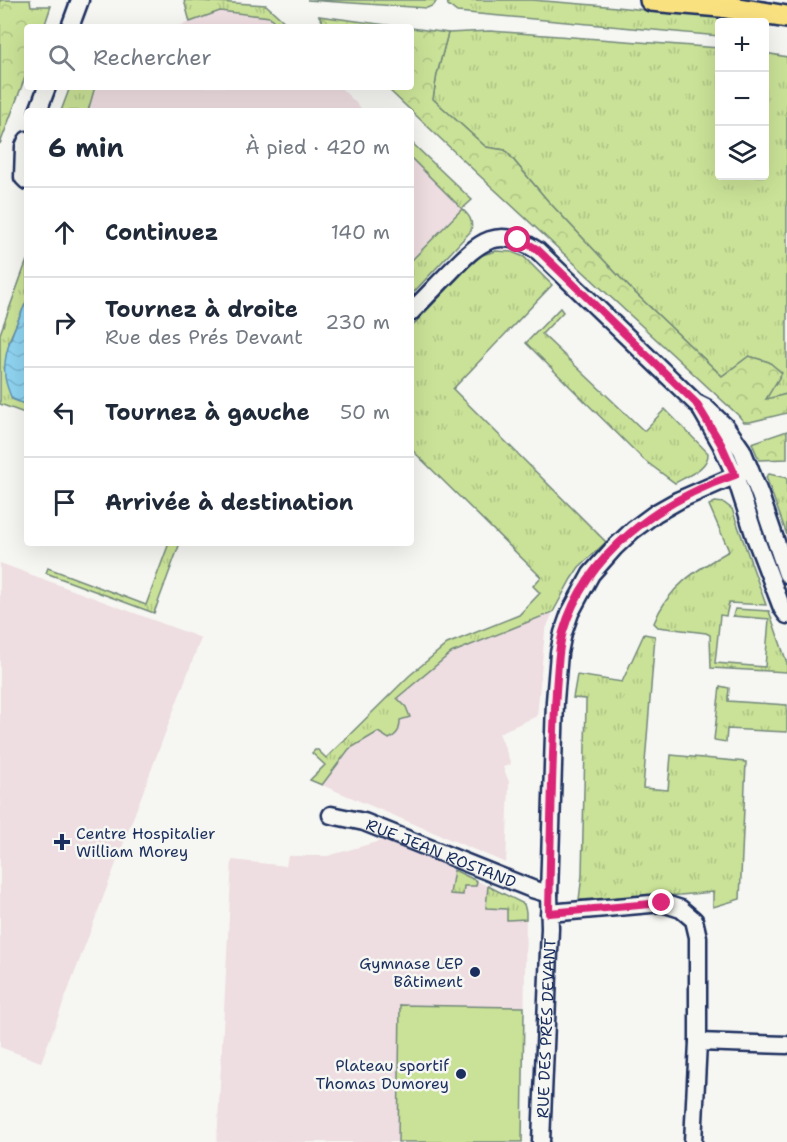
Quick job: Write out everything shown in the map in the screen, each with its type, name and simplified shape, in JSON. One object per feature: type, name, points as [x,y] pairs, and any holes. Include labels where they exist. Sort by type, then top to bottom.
[{"type":"main road","points":[[651,0],[720,6],[787,17]]},
{"type":"street","points":[[71,24],[80,0]]},
{"type":"street","points":[[39,108],[46,90]]},
{"type":"street","points":[[414,309],[476,247],[484,242],[497,238],[518,240],[538,250],[696,403],[716,417],[734,436],[742,450],[743,472],[759,548],[782,608],[787,615]]},
{"type":"street","points":[[743,472],[787,574]]},
{"type":"street","name":"RUE DES PRÉS DEVANT","points":[[541,1142],[550,928],[555,701],[563,633],[570,613],[591,574],[633,530],[656,513],[680,500],[743,472]]},
{"type":"street","name":"RUE JEAN ROSTAND","points":[[332,815],[364,822],[549,894]]},
{"type":"street","points":[[549,913],[662,903],[681,909],[694,920],[698,937],[698,1042],[693,1142]]},
{"type":"street","points":[[698,1042],[787,1045]]},
{"type":"shaded area","points":[[220,11],[270,17],[276,24],[184,24]]},
{"type":"shaded area","points":[[95,90],[343,90],[361,108],[89,108]]},
{"type":"shaded area","points":[[414,161],[462,209],[414,258]]},
{"type":"shaded area","name":"Centre Hospitalier William Morey","points":[[0,563],[201,638],[41,1062],[0,1047]]},
{"type":"shaded area","points":[[553,612],[545,631],[537,716],[499,733],[511,764],[503,767],[509,782],[506,863],[322,785],[349,749],[378,731],[384,737],[400,720],[410,716],[407,706],[397,698],[451,653]]},
{"type":"shaded area","points":[[387,839],[524,904],[526,912],[522,1142],[217,1142],[232,860],[286,866],[288,856],[328,856]]},
{"type":"green space","points":[[0,0],[30,0],[31,6],[51,6],[45,24],[24,24],[24,80],[0,144]]},
{"type":"green space","points":[[184,0],[266,5],[287,24],[276,24],[270,17],[220,11],[190,22]]},
{"type":"green space","points":[[307,0],[437,0],[434,5],[427,8]]},
{"type":"green space","points":[[447,0],[532,0],[724,18],[715,18],[715,36],[457,12],[448,5]]},
{"type":"green space","points":[[319,16],[379,24],[324,24]]},
{"type":"green space","points":[[414,28],[448,33],[433,99],[486,147],[505,150],[548,201],[630,288],[722,376],[749,356],[769,362],[782,373],[766,399],[787,394],[787,413],[744,422],[414,114],[414,108],[408,108],[389,90],[414,90]]},
{"type":"green space","points":[[490,31],[715,48],[715,180],[769,180],[769,54],[787,57],[787,394],[766,400],[769,362],[749,356],[722,376],[630,288],[548,201],[505,150],[486,147],[433,99],[448,33]]},
{"type":"green space","points":[[69,90],[94,90],[89,108],[62,108]]},
{"type":"green space","points":[[414,145],[472,200],[462,209],[414,161]]},
{"type":"green space","points":[[462,209],[467,214],[472,224],[471,231],[414,292],[414,258]]},
{"type":"green space","points":[[496,251],[512,252],[524,257],[552,285],[453,389],[606,542],[579,567],[553,612],[451,653],[397,698],[406,707],[410,717],[400,720],[396,733],[389,739],[378,732],[349,749],[322,785],[310,780],[325,765],[312,753],[315,750],[326,758],[409,676],[447,644],[519,615],[540,593],[533,586],[541,577],[414,452],[414,324],[479,256]]},
{"type":"green space","points":[[24,268],[24,307],[9,341],[12,399],[24,404],[24,413],[0,404],[0,334]]},
{"type":"green space","points":[[560,308],[563,312],[542,334],[644,431],[665,409],[708,453],[701,467],[675,483],[644,460],[526,343]]},
{"type":"green space","points":[[787,431],[787,459],[759,460],[752,443]]},
{"type":"green space","points":[[769,474],[787,478],[787,535],[766,477]]},
{"type":"green space","points":[[715,502],[724,503],[732,509],[766,605],[729,603],[726,616],[720,615],[715,663],[765,667],[769,619],[733,616],[735,609],[769,611],[787,663],[787,672],[711,668],[710,635],[658,627],[654,623],[675,589],[705,565],[729,551],[709,505]]},
{"type":"green space","points":[[168,546],[179,546],[154,613],[46,573],[48,568],[146,605]]},
{"type":"green space","points":[[644,634],[655,636],[643,788],[668,790],[671,755],[746,762],[740,899],[713,907],[713,892],[579,900],[582,875],[586,699],[573,698],[577,675],[622,682]]},
{"type":"green space","points":[[720,686],[729,688],[728,701],[787,705],[787,732],[727,729],[726,742],[714,740]]},
{"type":"green space","points":[[454,870],[477,881],[476,886],[464,886],[463,895],[450,894]]},
{"type":"green space","points":[[488,886],[524,904],[526,919],[507,920],[507,909],[486,908]]},
{"type":"green space","name":"Plateau sportif Thomas Dumorey","points":[[400,1005],[524,1007],[522,1142],[398,1142]]},
{"type":"water","points":[[24,307],[24,404],[12,399],[5,380],[6,357],[11,337]]},
{"type":"place","name":"Centre Hospitalier William Morey","points":[[62,842]]},
{"type":"place","name":"Gymnase LEP Bâtiment","points":[[475,972]]},
{"type":"place","name":"Plateau sportif Thomas Dumorey","points":[[461,1074]]},
{"type":"route","points":[[518,240],[538,250],[696,403],[721,444],[735,475],[656,513],[614,548],[591,574],[579,595],[563,633],[559,653],[555,701],[549,913],[662,903]]}]
